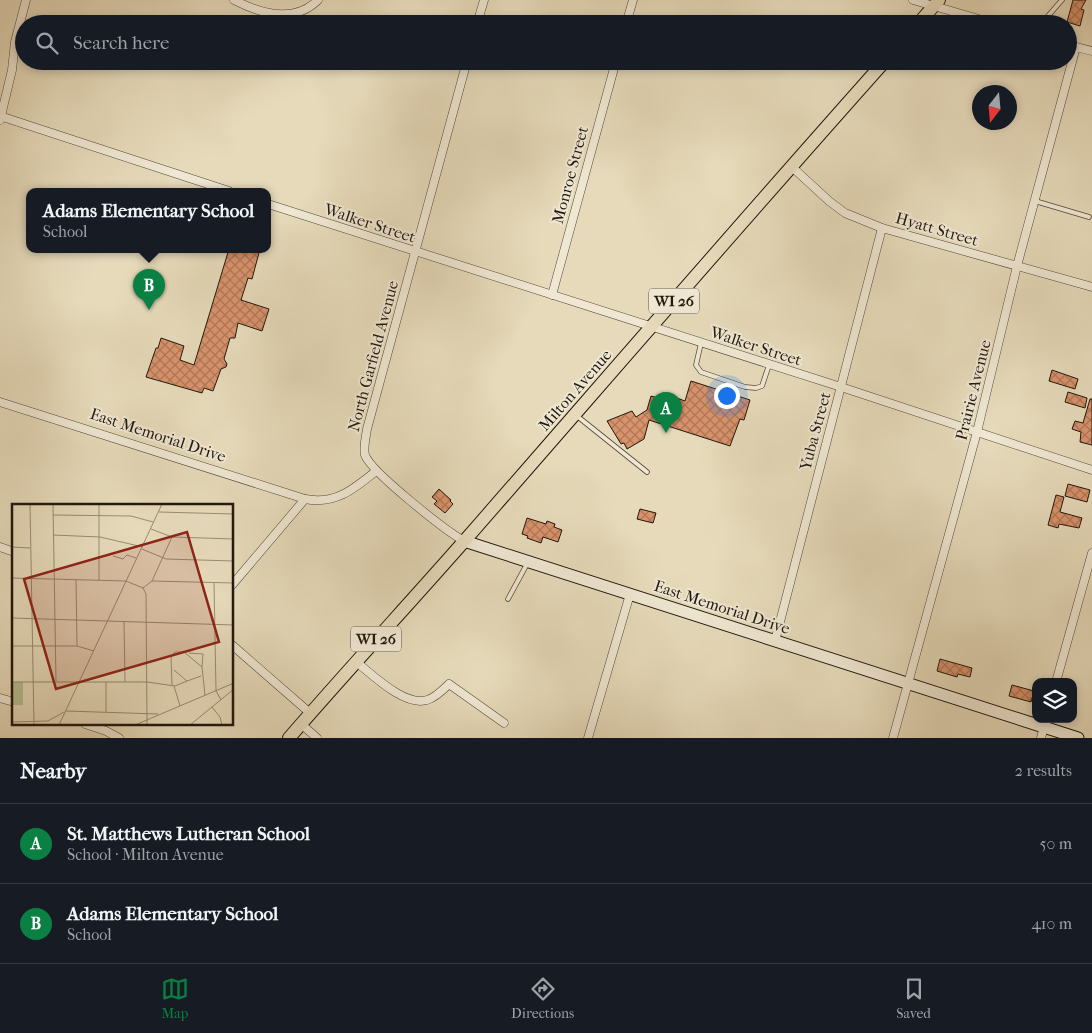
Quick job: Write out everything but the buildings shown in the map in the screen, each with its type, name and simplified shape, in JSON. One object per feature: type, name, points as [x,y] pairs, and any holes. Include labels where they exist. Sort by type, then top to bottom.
[{"type":"main road","points":[[926,15],[936,3]]},
{"type":"main road","name":"Milton Avenue","points":[[289,738],[876,70]]},
{"type":"main road","name":"East Memorial Drive","points":[[464,541],[1078,738]]},
{"type":"street","points":[[22,15],[26,0]]},
{"type":"street","points":[[234,0],[254,9],[273,14],[288,15],[307,9],[318,0]]},
{"type":"street","points":[[480,15],[484,0]]},
{"type":"street","points":[[629,15],[633,0]]},
{"type":"street","points":[[913,0],[936,3],[970,15]]},
{"type":"street","points":[[15,42],[12,70],[0,118],[220,188]]},
{"type":"street","points":[[1077,47],[1092,51]]},
{"type":"street","name":"North Garfield Avenue","points":[[376,470],[365,455],[366,437],[414,252],[465,70]]},
{"type":"street","name":"Monroe Street","points":[[552,296],[614,70]]},
{"type":"street","name":"Prairie Avenue","points":[[893,738],[977,432],[1066,70]]},
{"type":"street","name":"Hyatt Street","points":[[791,166],[845,213],[882,228],[1092,287]]},
{"type":"street","name":"Walker Street","points":[[271,205],[651,328],[841,387],[1092,470]]},
{"type":"street","name":"Yuba Street","points":[[775,641],[882,228]]},
{"type":"street","name":"East Memorial Drive","points":[[0,402],[305,499]]},
{"type":"street","points":[[234,583],[305,499],[318,501],[339,496],[362,482],[376,470]]},
{"type":"street","name":"East Memorial Drive","points":[[376,470],[440,525],[464,541]]},
{"type":"street","points":[[0,547],[12,551]]},
{"type":"street","points":[[1057,678],[1092,553]]},
{"type":"street","points":[[588,738],[630,594]]},
{"type":"street","points":[[234,647],[310,713]]},
{"type":"street","points":[[355,661],[392,690],[412,701],[429,700],[449,684],[504,724]]},
{"type":"street","points":[[301,724],[317,738]]},
{"type":"street","points":[[91,726],[119,738]]},
{"type":"street","points":[[106,731],[110,726]]},
{"type":"lane","points":[[1049,15],[1062,0]]},
{"type":"lane","points":[[1035,201],[1089,217]]},
{"type":"lane","points":[[701,343],[696,365],[701,372],[746,387],[756,388],[762,386],[769,365]]},
{"type":"lane","points":[[575,414],[647,472]]},
{"type":"lane","points":[[508,599],[528,562]]},
{"type":"place","name":"Adams Elementary School","points":[[149,310]]},
{"type":"place","name":"St. Matthews Lutheran School","points":[[666,433]]}]
